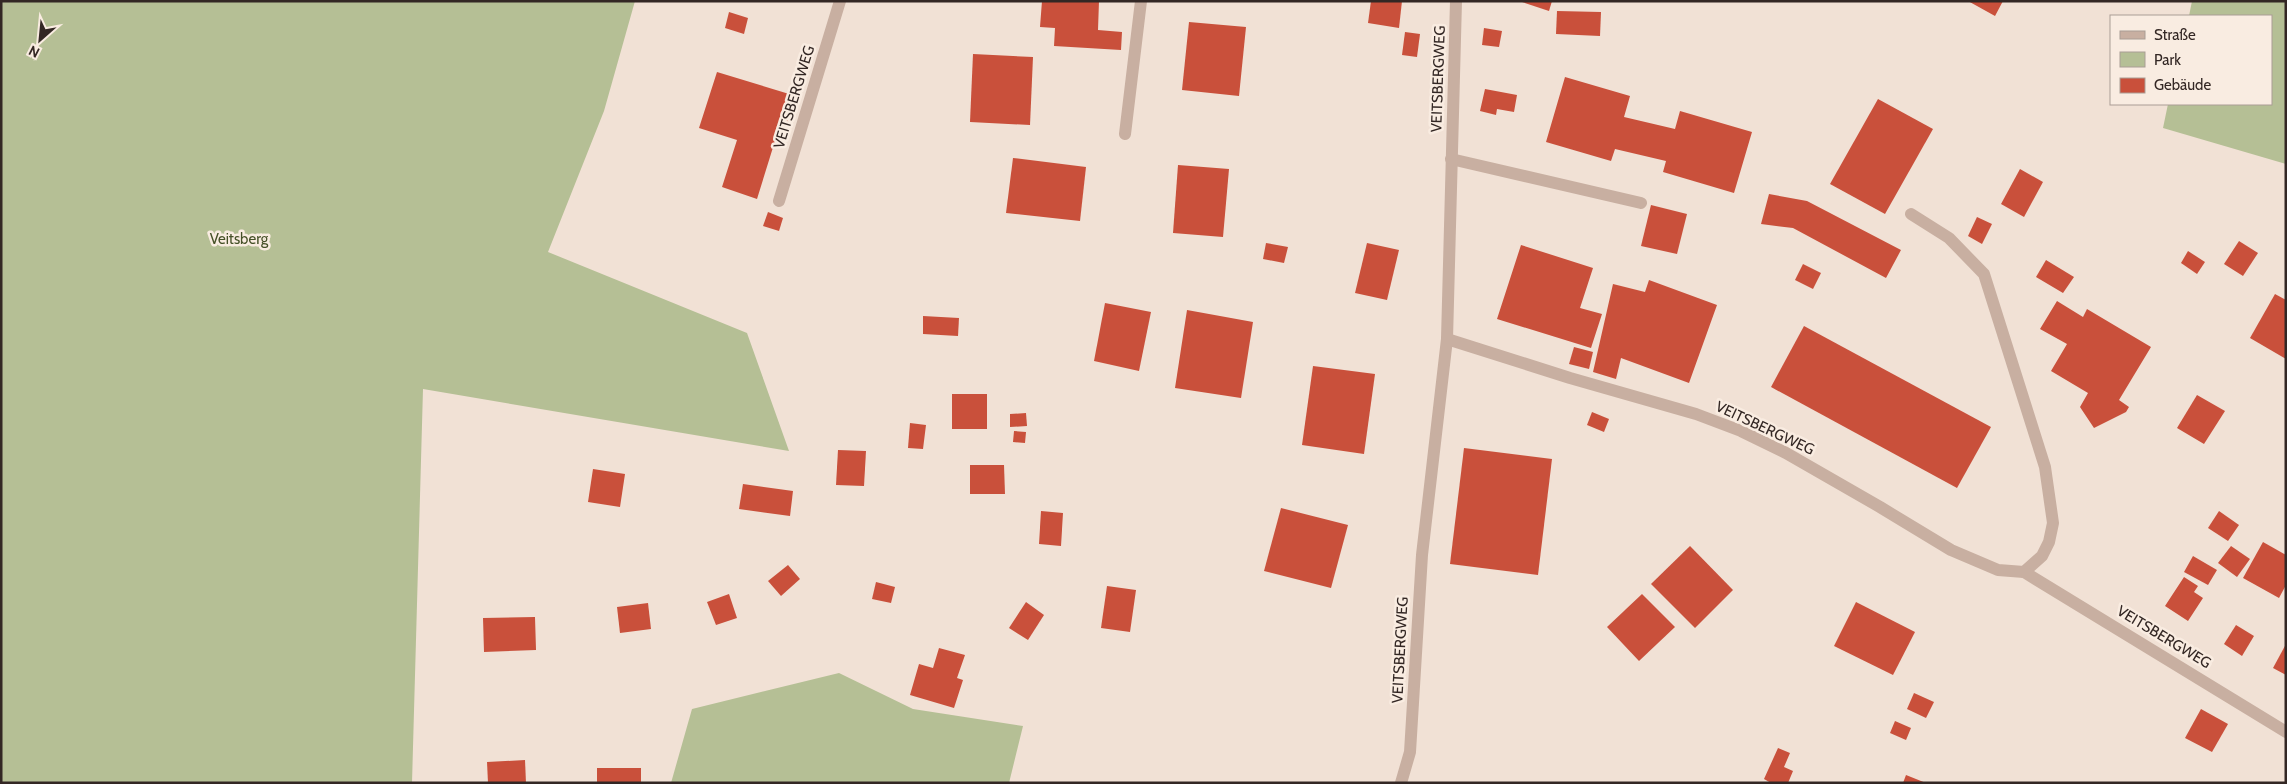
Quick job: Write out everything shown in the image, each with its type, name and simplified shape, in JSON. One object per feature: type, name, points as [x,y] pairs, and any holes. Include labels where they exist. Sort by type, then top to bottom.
[{"type":"street","name":"VEITSBERGWEG","points":[[778,201],[840,1]]},
{"type":"street","points":[[1125,134],[1141,1]]},
{"type":"street","name":"VEITSBERGWEG","points":[[1401,783],[1410,752],[1422,555],[1447,339],[1456,1]]},
{"type":"street","points":[[1452,158],[1641,203]]},
{"type":"street","points":[[1911,214],[1949,238],[1984,274],[2045,467],[2053,523],[2049,542],[2042,556],[2024,572]]},
{"type":"street","name":"VEITSBERGWEG","points":[[1447,339],[1570,378],[1696,414],[1741,431],[1786,453],[1951,550],[1998,570],[2024,572],[2286,732]]},
{"type":"green space","name":"Veitsberg","points":[[1,1],[635,1],[604,111],[548,252],[747,333],[789,451],[423,389],[412,783],[1,783]]},
{"type":"green space","points":[[2192,1],[2286,1],[2286,164],[2163,128],[2168,105],[2272,105],[2272,15],[2189,15]]},
{"type":"green space","points":[[839,673],[913,709],[1023,726],[1009,783],[671,783],[692,709]]},
{"type":"building","points":[[1042,1],[1099,1],[1098,30],[1122,32],[1121,50],[1054,46],[1055,28],[1040,27]]},
{"type":"building","points":[[1371,1],[1402,1],[1399,28],[1368,23]]},
{"type":"building","points":[[1519,1],[1552,1],[1549,11]]},
{"type":"building","points":[[1968,1],[2003,1],[1995,16]]},
{"type":"building","points":[[1557,11],[1601,12],[1600,36],[1556,34]]},
{"type":"building","points":[[729,12],[748,18],[744,34],[725,28]]},
{"type":"building","points":[[1189,22],[1246,27],[1239,96],[1182,90]]},
{"type":"building","points":[[1484,28],[1502,31],[1499,47],[1482,45]]},
{"type":"building","points":[[1405,32],[1420,34],[1417,57],[1402,55]]},
{"type":"building","points":[[973,54],[1033,57],[1030,125],[970,122]]},
{"type":"building","points":[[717,72],[799,97],[788,131],[779,128],[757,199],[722,187],[737,140],[699,128]]},
{"type":"building","points":[[1565,77],[1630,96],[1624,117],[1675,129],[1680,111],[1752,132],[1734,193],[1663,172],[1666,161],[1615,149],[1611,161],[1546,142]]},
{"type":"building","points":[[1485,89],[1517,95],[1514,112],[1497,109],[1496,115],[1480,111]]},
{"type":"building","points":[[1878,99],[1933,129],[1885,214],[1830,184]]},
{"type":"building","points":[[1013,158],[1086,167],[1080,221],[1006,213]]},
{"type":"building","points":[[1178,165],[1229,169],[1223,237],[1173,233]]},
{"type":"building","points":[[2020,169],[2043,182],[2024,217],[2001,204]]},
{"type":"building","points":[[1769,194],[1807,201],[1901,250],[1886,278],[1793,228],[1761,224]]},
{"type":"building","points":[[1651,205],[1687,214],[1677,254],[1641,246]]},
{"type":"building","points":[[768,212],[783,218],[779,231],[763,226]]},
{"type":"building","points":[[1977,217],[1992,224],[1982,244],[1968,236]]},
{"type":"building","points":[[2239,241],[2258,253],[2243,276],[2224,264]]},
{"type":"building","points":[[1266,243],[1288,247],[1284,263],[1263,259]]},
{"type":"building","points":[[1367,243],[1399,250],[1387,300],[1355,293]]},
{"type":"building","points":[[1521,245],[1593,268],[1580,308],[1602,314],[1591,348],[1497,319]]},
{"type":"building","points":[[2188,251],[2205,262],[2197,274],[2181,263]]},
{"type":"building","points":[[2046,260],[2074,277],[2063,293],[2036,277]]},
{"type":"building","points":[[1803,264],[1821,273],[1813,289],[1795,280]]},
{"type":"building","points":[[1649,280],[1717,305],[1689,383],[1621,358],[1616,379],[1593,372],[1613,284],[1645,292]]},
{"type":"building","points":[[2275,294],[2286,300],[2286,359],[2250,338]]},
{"type":"building","points":[[2057,301],[2083,317],[2087,309],[2151,347],[2119,400],[2129,407],[2126,412],[2094,428],[2080,407],[2088,393],[2051,371],[2067,344],[2040,329]]},
{"type":"building","points":[[1105,303],[1151,312],[1139,371],[1094,361]]},
{"type":"building","points":[[1187,310],[1253,322],[1241,398],[1175,388]]},
{"type":"building","points":[[923,316],[959,318],[958,336],[923,334]]},
{"type":"building","points":[[1804,326],[1991,427],[1957,488],[1771,387]]},
{"type":"building","points":[[1574,347],[1593,352],[1589,369],[1569,364]]},
{"type":"building","points":[[1313,366],[1375,374],[1364,454],[1302,445]]},
{"type":"building","points":[[952,394],[987,394],[987,429],[952,429]]},
{"type":"building","points":[[2197,395],[2225,411],[2204,444],[2177,428]]},
{"type":"building","points":[[1592,412],[1609,419],[1604,432],[1587,425]]},
{"type":"building","points":[[1026,413],[1027,426],[1010,427],[1010,414]]},
{"type":"building","points":[[910,423],[926,425],[923,449],[908,448]]},
{"type":"building","points":[[1014,431],[1026,432],[1025,443],[1013,442]]},
{"type":"building","points":[[1464,448],[1552,459],[1538,575],[1450,564]]},
{"type":"building","points":[[838,450],[866,451],[864,486],[836,485]]},
{"type":"building","points":[[970,465],[1004,465],[1005,494],[970,494]]},
{"type":"building","points":[[593,469],[625,474],[620,507],[588,502]]},
{"type":"building","points":[[743,484],[793,491],[790,516],[739,509]]},
{"type":"building","points":[[1281,508],[1348,525],[1331,588],[1264,571]]},
{"type":"building","points":[[1041,511],[1063,513],[1061,546],[1039,544]]},
{"type":"building","points":[[2219,511],[2239,525],[2228,541],[2208,528]]},
{"type":"building","points":[[2263,542],[2286,555],[2286,585],[2279,598],[2243,578]]},
{"type":"building","points":[[1690,546],[1733,590],[1695,628],[1651,584]]},
{"type":"building","points":[[2231,546],[2250,559],[2237,577],[2218,563]]},
{"type":"building","points":[[2193,556],[2217,570],[2208,585],[2184,572]]},
{"type":"building","points":[[788,565],[800,579],[781,596],[768,581]]},
{"type":"building","points":[[2184,577],[2198,586],[2194,592],[2203,598],[2188,621],[2165,606]]},
{"type":"building","points":[[876,582],[895,587],[891,603],[872,599]]},
{"type":"building","points":[[1107,586],[1136,590],[1130,632],[1101,628]]},
{"type":"building","points":[[729,594],[737,618],[716,625],[707,602]]},
{"type":"building","points":[[1642,594],[1675,627],[1639,661],[1607,627]]},
{"type":"building","points":[[1026,602],[1044,615],[1028,640],[1009,628]]},
{"type":"building","points":[[1856,602],[1915,632],[1893,675],[1834,646]]},
{"type":"building","points":[[648,603],[651,629],[620,633],[617,607]]},
{"type":"building","points":[[535,617],[536,650],[484,652],[483,618]]},
{"type":"building","points":[[2236,625],[2254,636],[2242,656],[2224,644]]},
{"type":"building","points":[[2286,644],[2286,675],[2273,668]]},
{"type":"building","points":[[939,648],[965,655],[957,678],[963,680],[954,708],[910,695],[919,664],[933,668]]},
{"type":"building","points":[[1914,693],[1934,702],[1926,718],[1907,709]]},
{"type":"building","points":[[2201,709],[2228,724],[2212,752],[2185,738]]},
{"type":"building","points":[[1895,721],[1911,728],[1906,740],[1890,733]]},
{"type":"building","points":[[1778,748],[1790,753],[1784,767],[1793,771],[1788,783],[1771,783],[1764,779]]},
{"type":"building","points":[[525,760],[526,783],[488,783],[487,762]]},
{"type":"building","points":[[597,768],[641,768],[641,783],[597,783]]},
{"type":"building","points":[[1906,775],[1926,783],[1903,783]]}]
